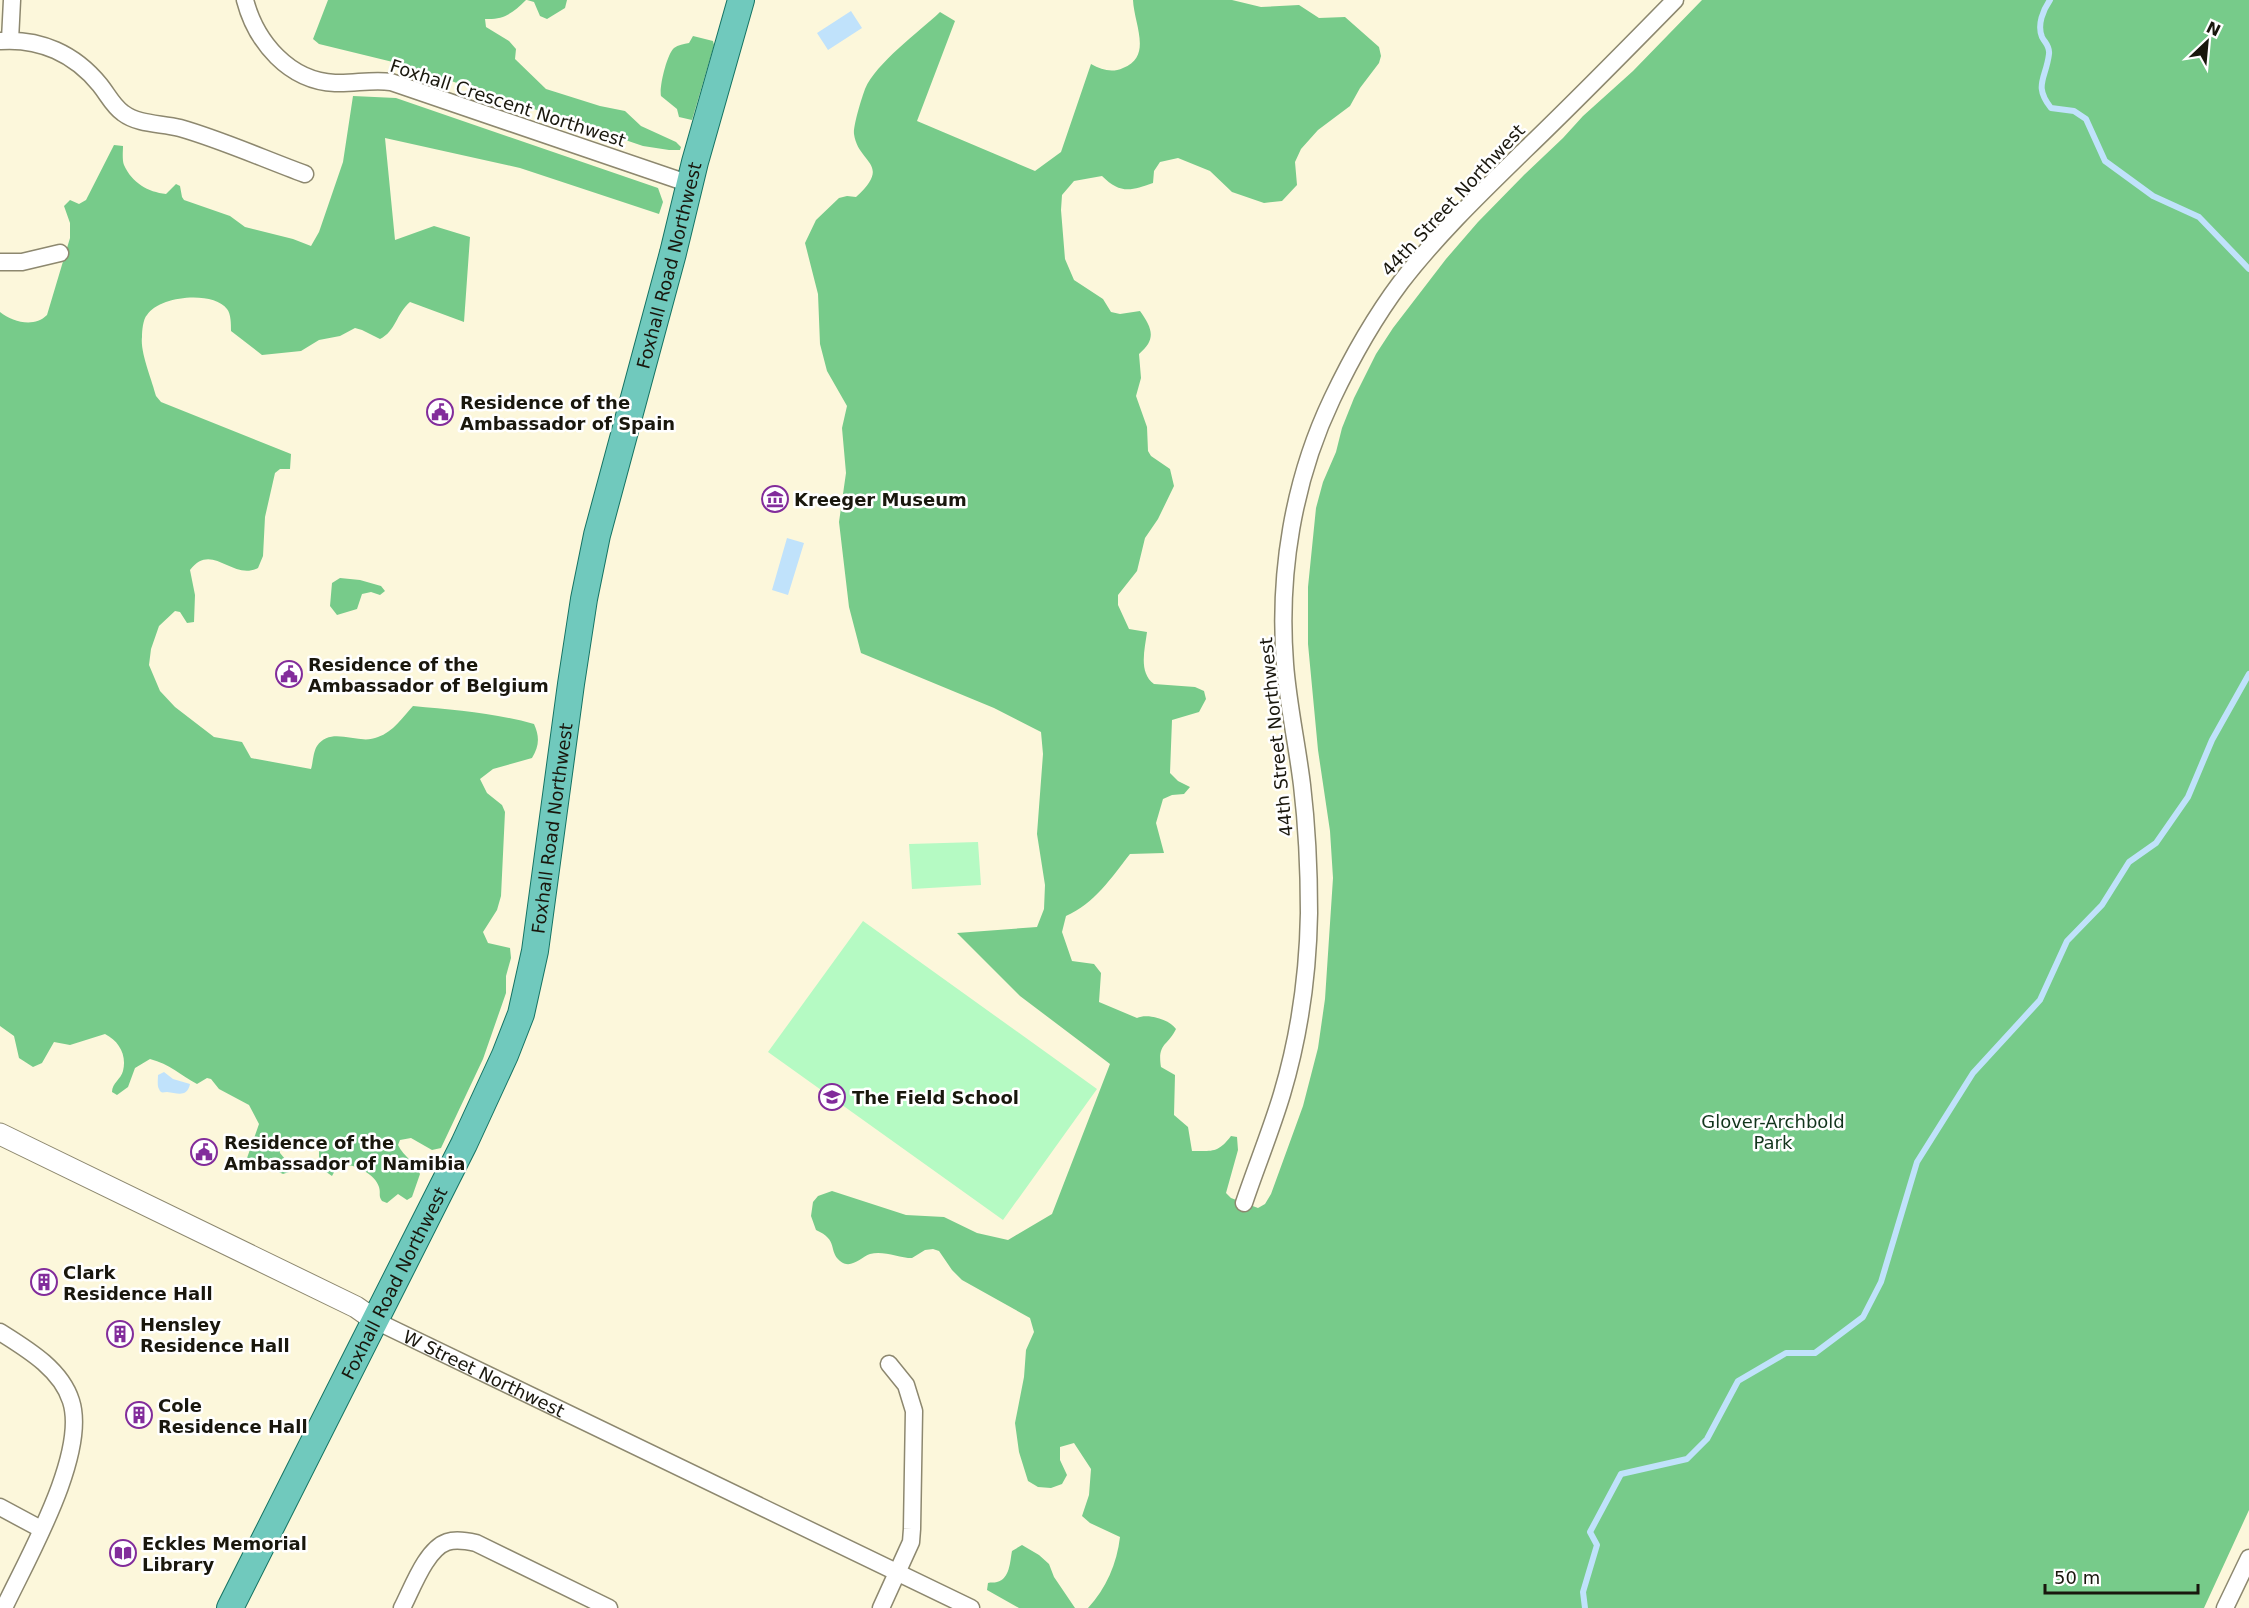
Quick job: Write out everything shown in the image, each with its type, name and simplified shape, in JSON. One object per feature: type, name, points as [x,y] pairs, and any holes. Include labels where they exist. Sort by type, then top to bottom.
[{"type":"main road","name":"Foxhall Road Northwest","points":[[230,1608],[464,1144],[505,1055],[521,1014],[535,951],[571,684],[591,567],[605,502],[741,0]]},
{"type":"street","points":[[12,0],[5,40],[46,46],[70,58],[91,74],[122,113],[136,120],[196,133],[305,174]]},
{"type":"street","name":"Foxhall Crescent Northwest","points":[[245,0],[252,22],[267,47],[283,63],[312,79],[334,83],[380,80],[391,82],[690,184]]},
{"type":"street","name":"44th Street Northwest","points":[[1244,1203],[1283,1091],[1297,1027],[1306,963],[1309,915],[1307,842],[1302,783],[1286,671],[1284,609],[1292,520],[1317,434],[1338,385],[1361,344],[1385,303],[1412,268],[1481,193],[1666,3]]},
{"type":"street","points":[[0,262],[22,262],[60,254]]},
{"type":"street","name":"W Street Northwest","points":[[0,1134],[357,1307],[376,1321],[971,1608]]},
{"type":"street","points":[[0,1332],[31,1352],[51,1370],[63,1385],[71,1401],[74,1416],[74,1435],[70,1457],[61,1486],[4,1608]]},
{"type":"street","points":[[881,1608],[911,1542],[915,1418],[909,1391],[899,1373],[889,1364]]},
{"type":"street","points":[[0,1507],[41,1529]]},
{"type":"street","points":[[402,1608],[428,1557],[446,1542],[456,1540],[476,1543],[573,1600],[609,1608]]},
{"type":"street","points":[[2225,1608],[2249,1558]]},
{"type":"green space","points":[[328,0],[526,0],[508,15],[485,19],[486,27],[509,41],[516,49],[515,59],[546,89],[600,106],[625,111],[641,126],[676,142],[681,147],[680,150],[643,146],[401,64],[319,44],[313,39]]},
{"type":"green space","points":[[527,0],[567,0],[565,8],[547,19],[540,16],[534,2]]},
{"type":"green space","name":"Glover-Archbold Park","points":[[1133,0],[1232,0],[1261,7],[1299,5],[1319,18],[1345,17],[1379,47],[1381,56],[1379,63],[1350,106],[1318,130],[1301,149],[1295,162],[1297,185],[1282,201],[1264,203],[1232,192],[1210,171],[1178,158],[1160,162],[1154,171],[1153,183],[1145,186],[1132,189],[1120,188],[1102,176],[1074,181],[1062,195],[1065,259],[1074,280],[1103,299],[1111,312],[1120,314],[1140,311],[1150,328],[1148,343],[1139,354],[1141,378],[1136,396],[1147,427],[1148,451],[1151,456],[1170,469],[1174,486],[1158,519],[1145,538],[1137,571],[1118,595],[1118,605],[1129,629],[1147,632],[1144,667],[1149,679],[1154,684],[1195,687],[1204,691],[1206,699],[1199,712],[1172,720],[1170,773],[1178,781],[1190,787],[1184,794],[1172,795],[1163,799],[1156,823],[1164,853],[1130,854],[1094,897],[1066,916],[1062,932],[1072,961],[1094,964],[1101,973],[1099,1002],[1137,1018],[1147,1016],[1158,1018],[1176,1029],[1164,1045],[1160,1059],[1161,1067],[1175,1075],[1174,1115],[1188,1127],[1192,1151],[1214,1150],[1222,1146],[1231,1136],[1237,1137],[1238,1150],[1226,1193],[1231,1198],[1258,1208],[1265,1204],[1271,1194],[1303,1106],[1318,1048],[1325,999],[1333,878],[1330,831],[1318,750],[1308,644],[1308,587],[1316,508],[1342,428],[1376,354],[1446,259],[1524,175],[1583,116],[1633,71],[1702,0],[2249,0],[2249,1510],[2204,1608],[1088,1608],[1110,1575],[1120,1537],[1090,1523],[1082,1516],[1089,1495],[1091,1469],[1074,1443],[1060,1447],[1060,1460],[1067,1475],[1062,1484],[1051,1488],[1038,1487],[1028,1481],[1019,1452],[1015,1423],[1024,1377],[1026,1350],[1034,1332],[1030,1318],[962,1280],[939,1251],[925,1250],[912,1258],[875,1253],[848,1264],[836,1257],[831,1242],[816,1230],[811,1216],[813,1202],[818,1196],[832,1191],[906,1215],[944,1217],[977,1233],[1008,1240],[1052,1214],[1110,1064],[1020,996],[957,933],[1037,927],[1044,909],[1045,885],[1037,834],[1043,754],[1041,732],[994,708],[861,653],[849,607],[839,522],[846,473],[842,428],[847,406],[827,371],[820,344],[818,294],[805,243],[816,220],[839,198],[856,197],[872,177],[873,170],[861,152],[854,134],[865,89],[888,58],[940,12],[955,21],[917,121],[1035,171],[1061,152],[1091,64],[1111,71],[1132,63],[1137,56],[1140,39]]},
{"type":"green space","points":[[693,36],[713,41],[714,45],[692,120],[679,117],[677,109],[661,96],[661,86],[671,51],[677,46],[689,43]]},
{"type":"green space","points":[[353,96],[396,98],[658,188],[663,202],[659,214],[520,168],[385,138],[395,240],[434,226],[470,237],[464,322],[410,302],[389,332],[380,339],[355,328],[340,336],[319,340],[301,351],[262,355],[231,331],[227,309],[211,300],[187,298],[163,303],[154,308],[144,322],[143,350],[156,396],[161,402],[291,454],[290,469],[280,469],[275,473],[265,517],[263,556],[258,568],[249,571],[214,560],[206,559],[198,562],[190,570],[195,595],[194,622],[187,623],[180,612],[175,611],[159,626],[151,649],[149,665],[160,691],[175,707],[214,737],[242,742],[251,758],[311,769],[316,748],[323,740],[338,736],[362,739],[378,737],[393,728],[413,706],[474,712],[519,720],[534,724],[537,733],[537,746],[532,758],[493,769],[480,779],[487,793],[502,805],[505,812],[501,896],[497,910],[483,932],[488,943],[510,948],[511,958],[506,976],[506,993],[483,1059],[441,1148],[432,1150],[411,1138],[400,1140],[398,1145],[400,1149],[420,1174],[412,1197],[407,1200],[398,1194],[387,1203],[382,1201],[377,1182],[368,1173],[349,1165],[338,1165],[332,1176],[319,1167],[319,1150],[308,1137],[286,1141],[279,1146],[280,1153],[290,1165],[289,1172],[283,1174],[259,1163],[248,1165],[247,1158],[259,1124],[249,1105],[219,1089],[211,1079],[207,1078],[197,1084],[169,1067],[150,1059],[135,1068],[128,1087],[117,1095],[112,1092],[112,1089],[122,1074],[124,1059],[118,1045],[105,1034],[70,1045],[54,1042],[42,1063],[33,1067],[19,1058],[14,1036],[0,1026],[0,312],[11,319],[24,322],[36,321],[47,315],[70,238],[70,223],[64,206],[70,200],[79,204],[86,200],[114,145],[123,146],[123,163],[127,171],[136,182],[147,189],[166,194],[176,184],[180,186],[184,200],[230,216],[245,227],[311,246],[319,232],[343,162]]},
{"type":"green space","points":[[340,578],[360,580],[381,586],[385,591],[380,595],[371,592],[362,594],[357,609],[337,615],[330,606],[332,583]]},
{"type":"green space","points":[[978,842],[981,885],[912,889],[909,844]]},
{"type":"green space","points":[[863,921],[1097,1089],[1003,1220],[768,1052]]},
{"type":"green space","points":[[1022,1545],[1049,1564],[1054,1577],[1075,1608],[1019,1608],[987,1590],[988,1583],[997,1582],[1005,1577],[1012,1551]]},
{"type":"water","points":[[851,11],[862,28],[828,50],[817,33]]},
{"type":"water","points":[[787,538],[804,543],[788,595],[772,590]]},
{"type":"water","points":[[164,1072],[173,1079],[190,1084],[187,1091],[181,1094],[161,1092],[158,1086],[158,1075]]},
{"type":"waterway","points":[[2050,0],[2043,13],[2040,28],[2049,51],[2042,87],[2051,108],[2074,111],[2086,119],[2105,161],[2153,196],[2199,217],[2249,269]]},
{"type":"waterway","points":[[1585,1608],[1583,1592],[1597,1545],[1590,1532],[1621,1474],[1687,1459],[1707,1439],[1738,1381],[1786,1353],[1815,1353],[1863,1317],[1881,1282],[1917,1162],[1973,1073],[2040,1000],[2067,941],[2102,905],[2129,862],[2156,843],[2188,797],[2212,740],[2249,674]]},
{"type":"place","name":"Residence of the Ambassador of Spain","points":[[440,412]]},
{"type":"place","name":"Kreeger Museum","points":[[775,499]]},
{"type":"place","name":"Residence of the Ambassador of Belgium","points":[[289,674]]},
{"type":"place","name":"The Field School","points":[[832,1097]]},
{"type":"place","name":"Residence of the Ambassador of Namibia","points":[[204,1152]]},
{"type":"place","name":"Clark Residence Hall","points":[[44,1282]]},
{"type":"place","name":"Hensley Residence Hall","points":[[120,1334]]},
{"type":"place","name":"Cole Residence Hall","points":[[139,1415]]},
{"type":"place","name":"Eckles Memorial Library","points":[[123,1553]]}]
